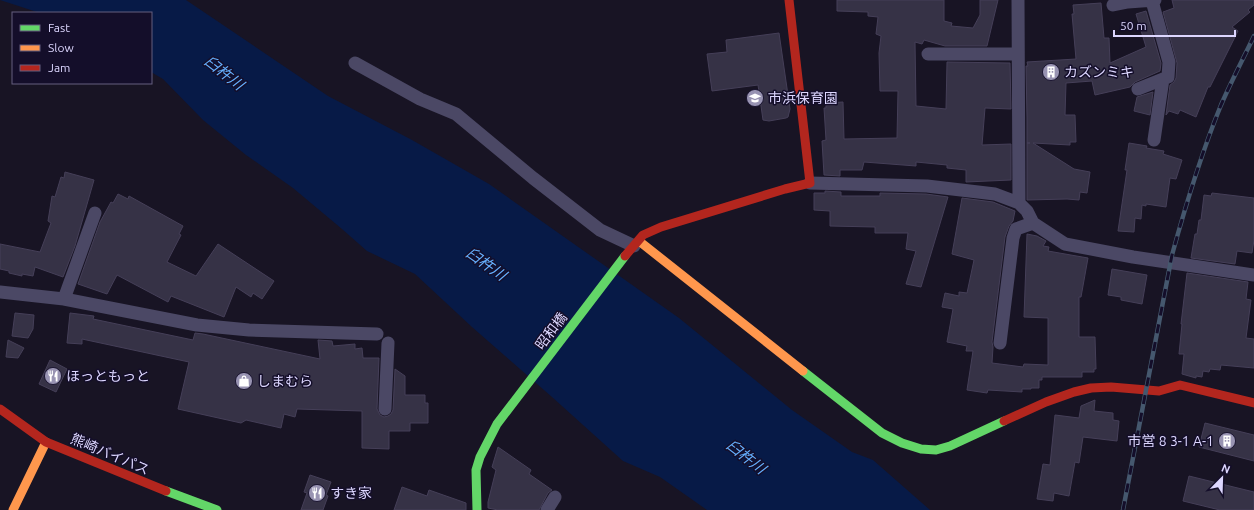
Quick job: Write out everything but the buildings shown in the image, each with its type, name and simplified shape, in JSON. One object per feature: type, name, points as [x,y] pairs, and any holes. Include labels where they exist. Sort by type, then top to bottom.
[{"type":"main road","points":[[789,0],[810,183]]},
{"type":"main road","name":"昭和橋","points":[[477,510],[476,470],[480,457],[497,424],[643,236],[661,227],[785,189],[810,183]]},
{"type":"main road","points":[[633,247],[882,433],[902,443],[921,449],[936,450],[950,446],[1046,402],[1074,392],[1091,388],[1111,387],[1159,392],[1180,385],[1254,403]]},
{"type":"main road","name":"熊崎バイパス","points":[[0,409],[46,442],[143,483],[217,510]]},
{"type":"main road","points":[[13,510],[46,442]]},
{"type":"street","points":[[1018,0],[1017,54],[1019,204]]},
{"type":"street","points":[[1113,5],[1128,1],[1154,0],[1169,62],[1168,77],[1138,89]]},
{"type":"street","points":[[928,54],[1017,54]]},
{"type":"street","points":[[356,63],[420,99],[456,114],[533,178],[600,230],[633,247]]},
{"type":"street","points":[[1154,140],[1164,79]]},
{"type":"street","points":[[810,183],[934,187],[995,194],[1019,204],[1027,211],[1033,223],[1065,244],[1133,257],[1254,275]]},
{"type":"street","points":[[64,299],[95,213]]},
{"type":"street","points":[[1000,343],[1013,238],[1016,229],[1033,223]]},
{"type":"street","points":[[0,292],[64,299],[197,325],[250,330],[377,334]]},
{"type":"street","points":[[385,409],[388,343]]},
{"type":"street","points":[[547,510],[555,497]]},
{"type":"water","name":"臼杵川","points":[[0,0],[186,0],[328,96],[412,140],[489,184],[679,318],[792,410],[852,452],[873,460],[930,510],[707,510],[660,477],[623,461],[472,327],[415,274],[367,251],[293,188],[246,155],[203,120],[163,79],[152,73],[152,12],[37,12]]},
{"type":"railway","points":[[1123,510],[1172,255],[1194,179],[1214,123],[1225,96],[1254,36]]},
{"type":"traffic: fast","points":[[477,510],[476,470],[480,457],[497,424],[625,256]]},
{"type":"traffic: fast","points":[[803,371],[882,433],[902,443],[921,449],[936,450],[950,446],[1004,421]]},
{"type":"traffic: fast","points":[[166,491],[217,510]]},
{"type":"traffic: slow","points":[[639,241],[803,371]]},
{"type":"traffic: slow","points":[[13,510],[46,442]]},
{"type":"traffic: jam","points":[[625,256],[643,235],[661,227],[785,189],[810,183],[789,0]]},
{"type":"traffic: jam","points":[[1004,421],[1046,402],[1074,392],[1091,388],[1111,387],[1159,391],[1180,385],[1254,403]]},
{"type":"traffic: jam","points":[[0,409],[46,442],[166,491]]},
{"type":"place","name":"カズンミキ","points":[[1051,72]]},
{"type":"place","name":"市浜保育園","points":[[755,98]]},
{"type":"place","name":"ほっともっと","points":[[53,376]]},
{"type":"place","name":"しまむら","points":[[244,381]]},
{"type":"place","name":"市営 8 3-1 A-1","points":[[1227,441]]},
{"type":"place","name":"すき家","points":[[317,493]]}]
